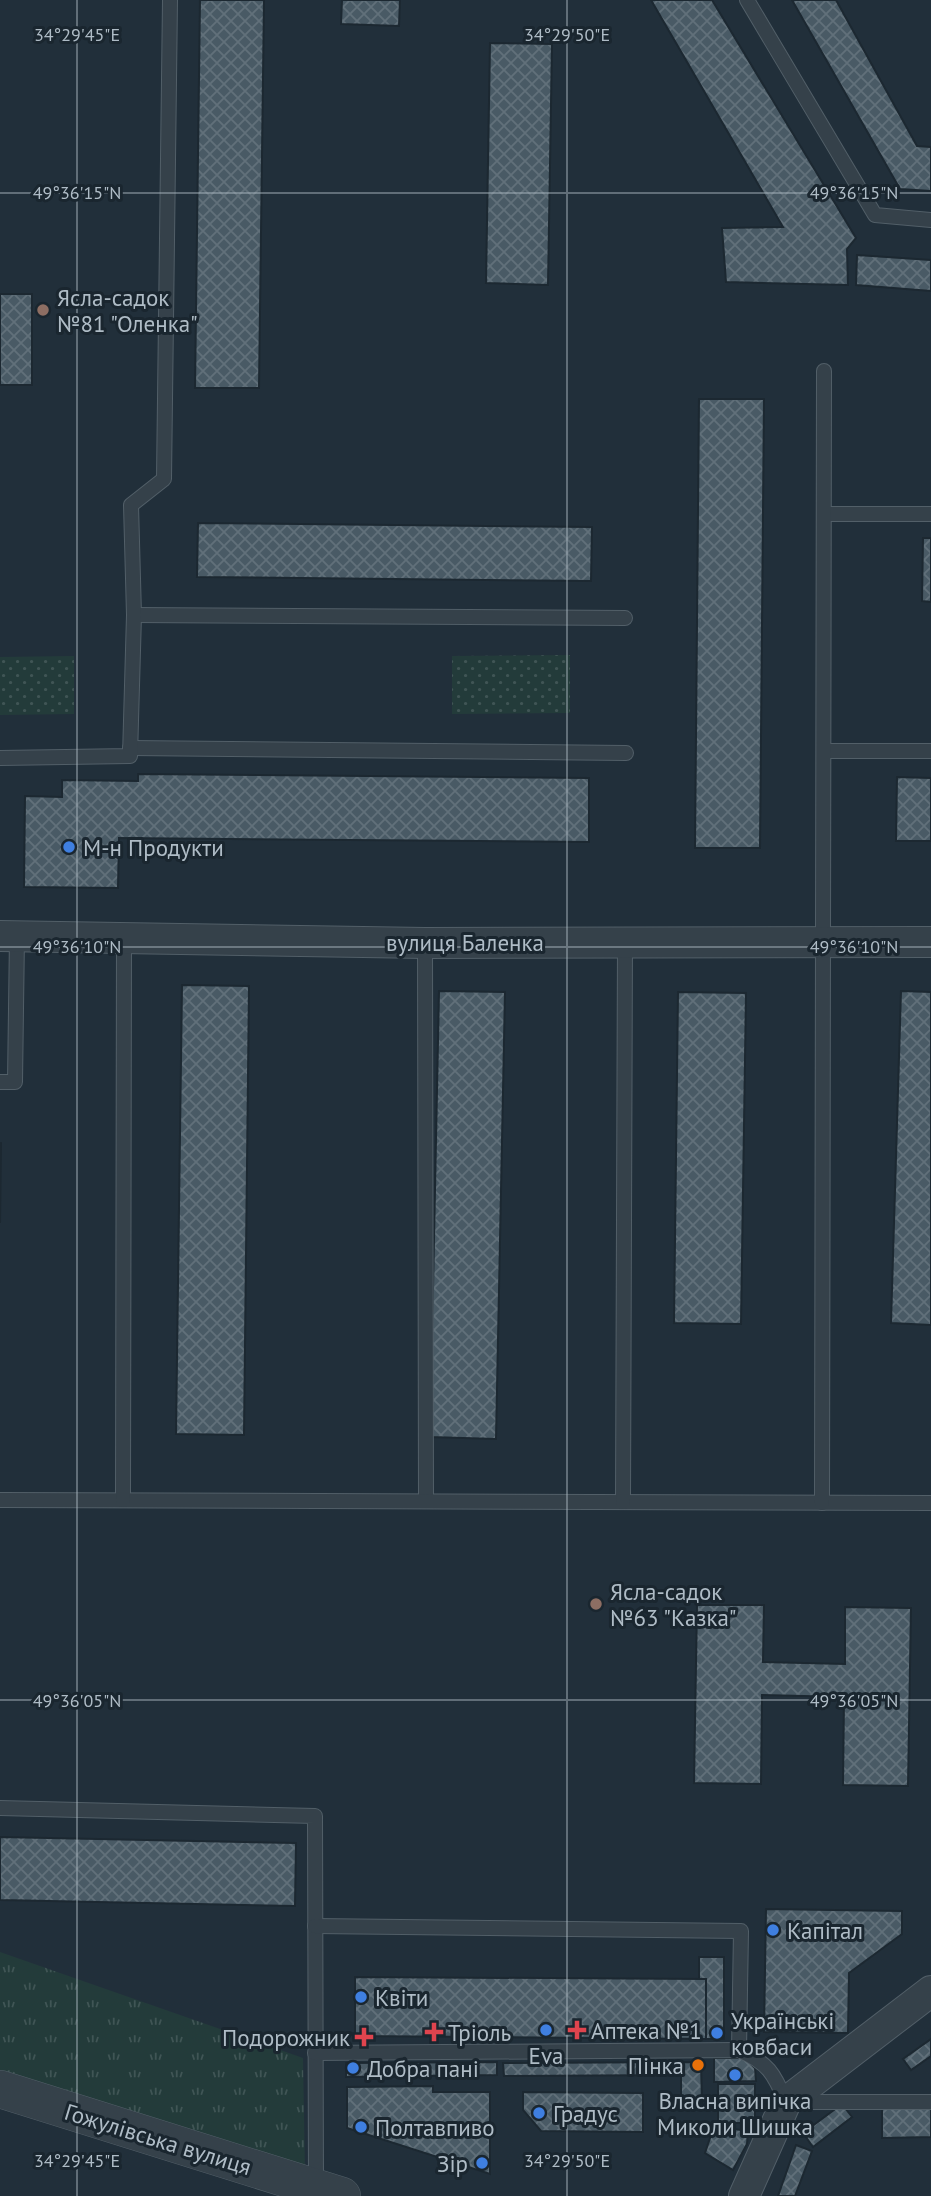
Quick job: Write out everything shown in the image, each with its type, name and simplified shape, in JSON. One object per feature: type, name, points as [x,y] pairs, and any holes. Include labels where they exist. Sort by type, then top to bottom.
[{"type":"street","name":"вулиця Баленка","points":[[8,936],[425,943],[931,942]]},
{"type":"street","points":[[744,2196],[786,2102],[931,1991]]},
{"type":"street","name":"Гожулівська вулиця","points":[[0,2089],[323,2193]]},
{"type":"lane","points":[[0,758],[131,756],[134,615],[131,505],[164,479],[170,0]]},
{"type":"lane","points":[[747,0],[875,215],[931,220]]},
{"type":"lane","points":[[822,1503],[824,371]]},
{"type":"lane","points":[[824,514],[931,514]]},
{"type":"lane","points":[[134,615],[625,618]]},
{"type":"lane","points":[[131,748],[626,753]]},
{"type":"lane","points":[[824,751],[931,751]]},
{"type":"lane","points":[[0,1082],[15,1082],[8,936]]},
{"type":"lane","points":[[123,1500],[124,937]]},
{"type":"lane","points":[[623,1502],[625,942]]},
{"type":"lane","points":[[425,943],[426,1501]]},
{"type":"lane","points":[[0,1500],[931,1503]]},
{"type":"lane","name":"Гожулівська вулиця","points":[[0,1808],[315,1816],[315,2053],[323,2193]]},
{"type":"lane","points":[[315,1926],[741,1931],[739,2050]]},
{"type":"lane","points":[[315,2053],[739,2050],[762,2060],[776,2077],[786,2102],[931,2102]]},
{"type":"green space","points":[[570,655],[570,713],[452,714],[452,656]]},
{"type":"green space","points":[[74,656],[74,714],[0,715],[0,657]]},
{"type":"green space","points":[[0,1952],[303,2058],[305,2175],[0,2075]]},
{"type":"building","points":[[200,0],[264,0],[259,388],[195,388]]},
{"type":"building","points":[[342,0],[400,0],[399,26],[341,24]]},
{"type":"building","points":[[651,0],[712,0],[856,238],[847,249],[848,285],[726,282],[722,228],[783,227]]},
{"type":"building","points":[[792,0],[836,0],[917,146],[931,147],[931,191],[900,189]]},
{"type":"building","points":[[490,43],[552,44],[548,285],[486,283]]},
{"type":"building","points":[[857,255],[931,260],[931,291],[856,285]]},
{"type":"building","points":[[0,294],[32,294],[32,385],[0,385]]},
{"type":"building","points":[[699,399],[764,399],[760,848],[695,848]]},
{"type":"building","points":[[198,523],[592,527],[591,581],[197,577]]},
{"type":"building","points":[[923,538],[931,538],[931,602],[922,601]]},
{"type":"building","points":[[138,774],[589,778],[589,842],[119,838],[118,888],[24,887],[25,796],[62,797],[62,780],[138,781]]},
{"type":"building","points":[[897,777],[931,778],[931,841],[896,841]]},
{"type":"building","points":[[182,985],[249,986],[244,1435],[176,1434]]},
{"type":"building","points":[[439,991],[505,992],[496,1439],[430,1437]]},
{"type":"building","points":[[901,991],[931,992],[931,1325],[891,1323]]},
{"type":"building","points":[[678,992],[746,993],[741,1324],[674,1323]]},
{"type":"building","points":[[0,1143],[1,1143],[0,1223]]},
{"type":"building","points":[[697,1605],[764,1605],[763,1662],[845,1664],[845,1607],[911,1608],[908,1786],[843,1785],[844,1697],[762,1695],[761,1784],[694,1783]]},
{"type":"building","points":[[0,1837],[296,1843],[295,1906],[0,1900]]},
{"type":"building","points":[[766,1909],[902,1911],[902,1934],[849,1973],[848,2033],[764,2032]]},
{"type":"building","points":[[699,1957],[724,1957],[724,2039],[706,2039],[706,1979],[699,1979]]},
{"type":"building","points":[[355,1977],[706,1979],[706,2039],[355,2036]]},
{"type":"building","points":[[931,2039],[931,2056],[911,2070],[903,2059]]},
{"type":"building","name":"Власна випічка Миколи Шишка","points":[[714,2058],[745,2058],[755,2068],[756,2081],[714,2082]]},
{"type":"building","points":[[497,2062],[497,2075],[346,2077],[346,2063]]},
{"type":"building","points":[[701,2062],[702,2103],[681,2103],[681,2075],[504,2076],[503,2063]]},
{"type":"building","points":[[718,2084],[755,2084],[755,2123],[718,2123]]},
{"type":"building","points":[[433,2086],[433,2092],[490,2092],[490,2174],[347,2128],[347,2087]]},
{"type":"building","points":[[523,2092],[643,2093],[643,2132],[541,2131],[523,2110]]},
{"type":"building","points":[[842,2104],[852,2117],[813,2147],[803,2133]]},
{"type":"building","points":[[882,2109],[931,2109],[931,2137],[882,2138]]},
{"type":"building","points":[[714,2126],[748,2131],[747,2144],[733,2170],[705,2153]]},
{"type":"building","points":[[796,2145],[812,2151],[795,2196],[778,2196]]},
{"type":"place","name":"Ясла-садок №81 \"Оленка\"","points":[[43,310]]},
{"type":"place","name":"М-н Продукти","points":[[69,847]]},
{"type":"place","name":"Ясла-садок №63 \"Казка\"","points":[[596,1604]]},
{"type":"place","name":"Капітал","points":[[773,1930]]},
{"type":"place","name":"Квіти","points":[[361,1997]]},
{"type":"place","name":"Eva","points":[[546,2030]]},
{"type":"place","name":"Аптека №1","points":[[577,2030]]},
{"type":"place","name":"Тріоль","points":[[434,2032]]},
{"type":"place","name":"Українські ковбаси","points":[[717,2033]]},
{"type":"place","name":"Подорожник","points":[[364,2037]]},
{"type":"place","name":"Пінка","points":[[698,2065]]},
{"type":"place","name":"Добра пані","points":[[353,2068]]},
{"type":"place","name":"Власна випічка Миколи Шишка","points":[[735,2075]]},
{"type":"place","name":"Градус","points":[[539,2113]]},
{"type":"place","name":"Полтавпиво","points":[[361,2127]]},
{"type":"place","name":"Зір","points":[[482,2163]]}]
